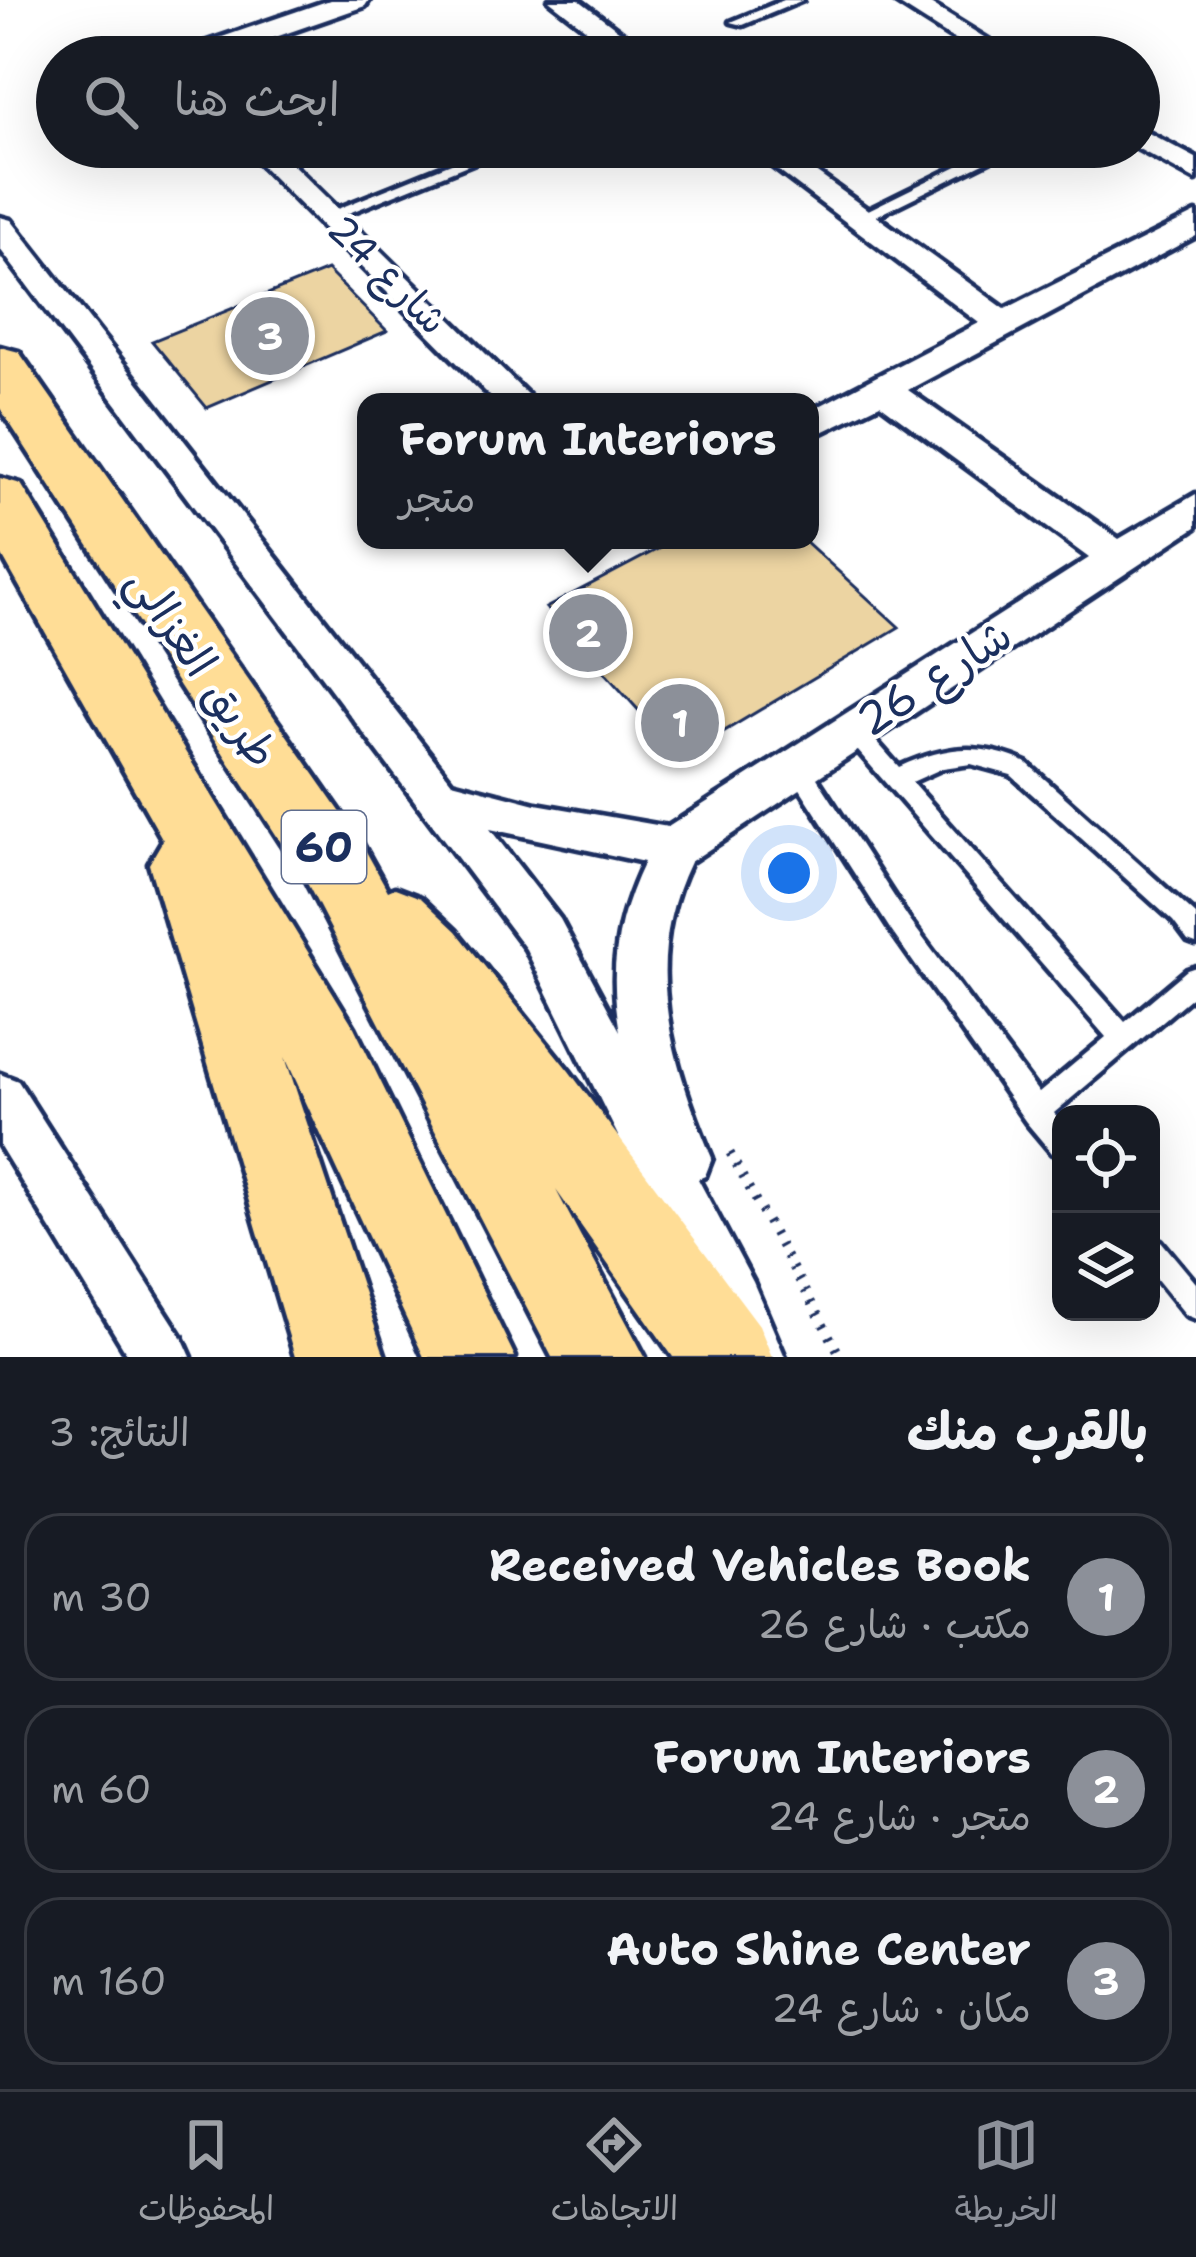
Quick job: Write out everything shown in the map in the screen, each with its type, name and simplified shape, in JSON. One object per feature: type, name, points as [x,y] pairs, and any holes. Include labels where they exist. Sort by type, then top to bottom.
[{"type":"highway","name":"طريق الغزالي","points":[[0,365],[332,859],[600,1357]]},
{"type":"highway","name":"طريق الغزالي","points":[[0,499],[326,1053],[470,1357]]},
{"type":"highway","points":[[148,746],[340,1357]]},
{"type":"highway","points":[[332,859],[429,956],[730,1329]]},
{"type":"street","points":[[252,36],[356,0]]},
{"type":"street","points":[[562,0],[611,36]]},
{"type":"street","points":[[905,0],[966,36]]},
{"type":"street","points":[[1160,148],[1192,164]]},
{"type":"street","name":"شارع 24","points":[[279,168],[508,393]]},
{"type":"street","points":[[791,168],[1004,325]]},
{"type":"street","points":[[819,421],[1196,223]]},
{"type":"street","points":[[0,226],[543,934],[730,1329],[756,1357]]},
{"type":"street","points":[[881,388],[1116,557]]},
{"type":"street","name":"شارع 26","points":[[674,848],[1196,508]]},
{"type":"street","points":[[436,796],[536,823],[674,848],[655,887],[640,938],[641,1007],[668,1116],[717,1232],[730,1329]]},
{"type":"street","points":[[0,1100],[162,1357]]},
{"type":"lane","points":[[738,22],[796,0]]},
{"type":"lane","points":[[328,216],[450,168]]},
{"type":"lane","points":[[860,218],[965,168]]},
{"type":"lane","points":[[853,730],[1124,1039]]},
{"type":"lane","points":[[896,779],[943,755],[962,752],[1000,759],[1018,769],[1181,914],[1196,933]]},
{"type":"lane","points":[[798,766],[900,925],[1052,1133]]},
{"type":"lane","points":[[1035,1113],[1196,978]]},
{"type":"lane","points":[[1160,1262],[1196,1304]]},
{"type":"building","points":[[327,270],[387,331],[207,408],[152,341]]},
{"type":"building","points":[[658,549],[814,549],[899,627],[681,757],[546,608]]},
{"type":"place","name":"Auto Shine Center","points":[[270,336]]},
{"type":"place","name":"Forum Interiors","points":[[588,633]]},
{"type":"place","name":"Received Vehicles Book","points":[[680,723]]}]
